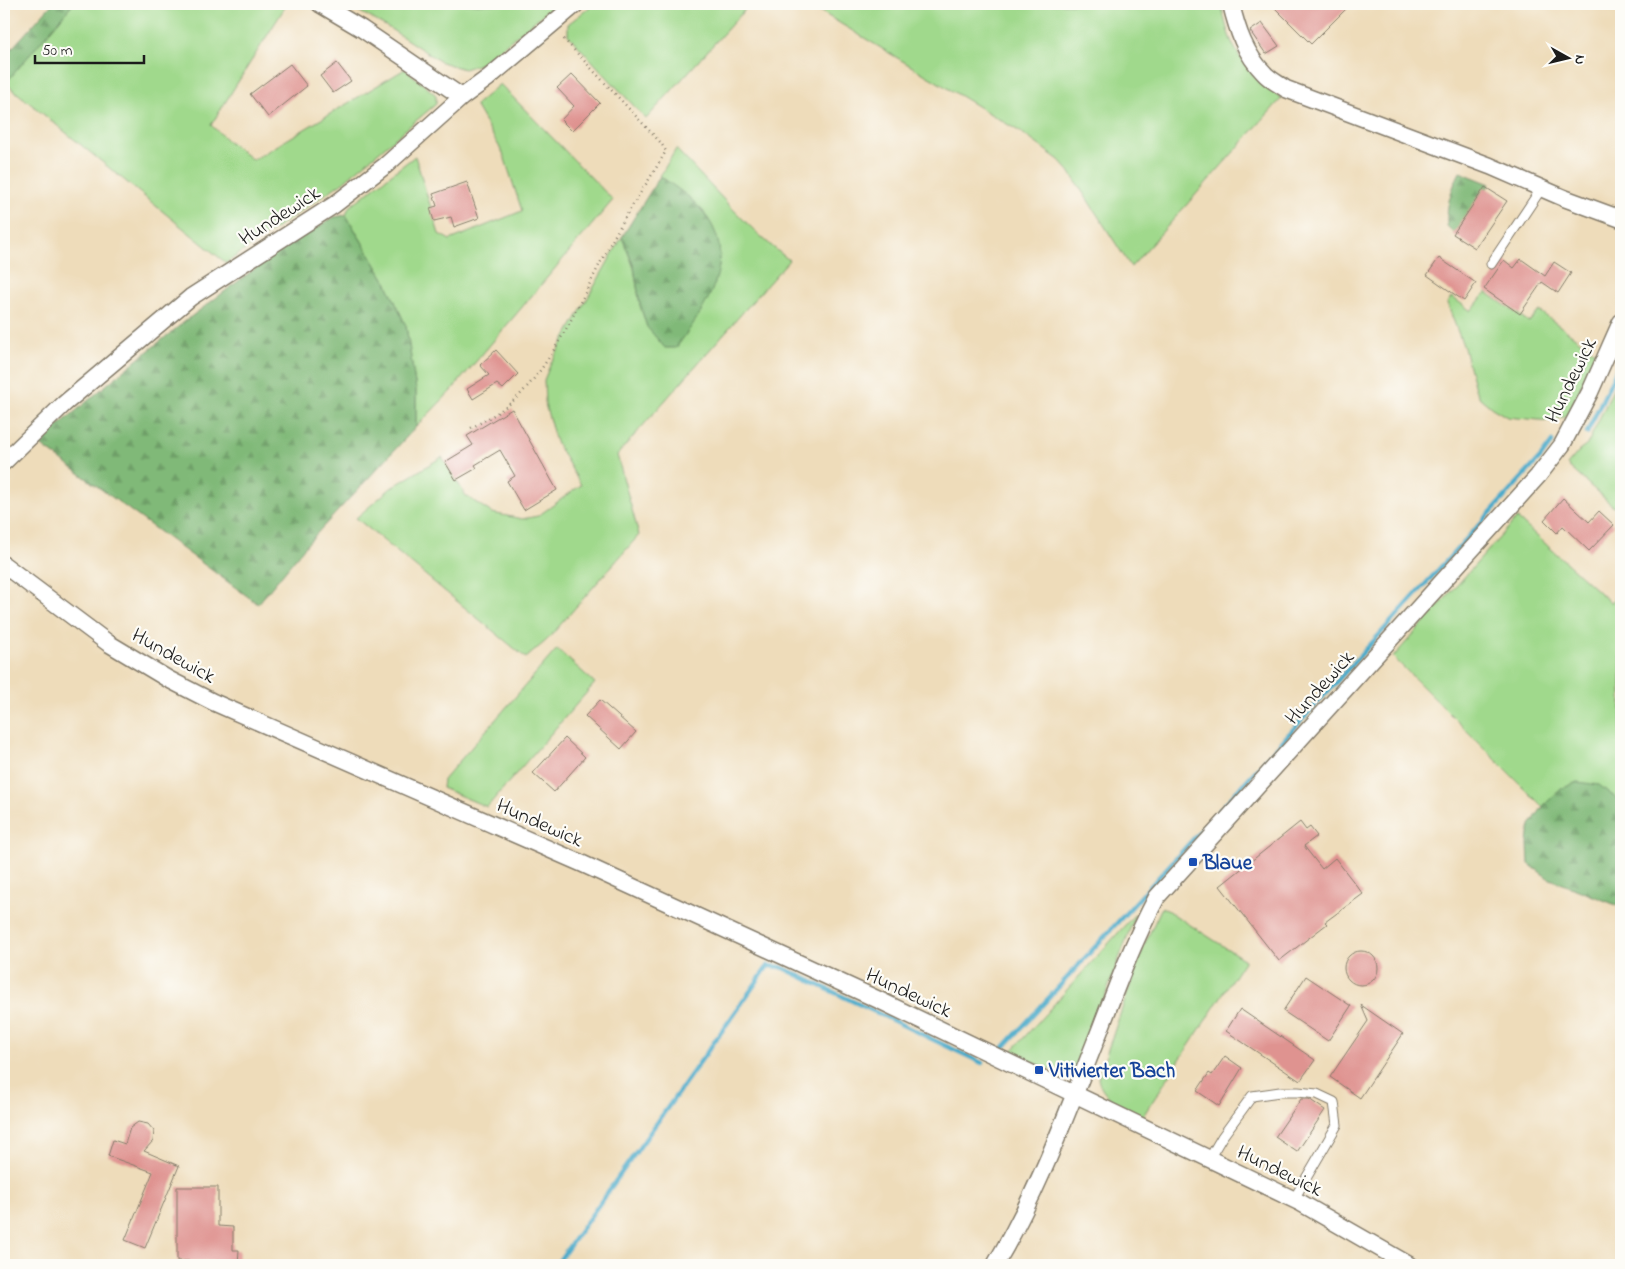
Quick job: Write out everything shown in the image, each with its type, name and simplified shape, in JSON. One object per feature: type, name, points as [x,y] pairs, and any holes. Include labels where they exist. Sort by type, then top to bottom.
[{"type":"street","points":[[320,4],[362,29],[462,97]]},
{"type":"street","name":"Hundewick","points":[[4,462],[64,404],[191,297],[334,205],[386,165],[462,97],[488,78],[576,4]]},
{"type":"street","points":[[1231,4],[1238,30],[1249,54],[1264,74],[1286,89],[1490,166],[1621,219]]},
{"type":"street","name":"Hundewick","points":[[995,1265],[1027,1207],[1046,1166],[1132,948],[1157,898],[1538,476],[1562,445],[1590,392],[1621,322]]},
{"type":"street","name":"Hundewick","points":[[4,565],[108,643],[168,679],[205,698],[583,864],[881,1002],[1294,1200],[1409,1265]]},
{"type":"lane","points":[[1491,264],[1541,188]]},
{"type":"lane","points":[[1209,1159],[1222,1136],[1252,1096],[1280,1092],[1298,1092],[1317,1094],[1326,1098],[1334,1102],[1337,1125],[1294,1200]]},
{"type":"path","points":[[471,428],[503,409],[526,389],[536,376],[557,344],[614,237],[666,151],[661,143],[572,49],[552,25]]},
{"type":"green space","points":[[52,4],[73,4],[4,85],[4,57]]},
{"type":"green space","points":[[73,4],[287,4],[211,125],[253,160],[405,69],[436,95],[436,104],[343,182],[226,263],[5,83]]},
{"type":"green space","points":[[346,4],[556,4],[480,64],[464,69],[441,62],[389,28]]},
{"type":"green space","points":[[594,4],[750,4],[646,119],[568,35],[568,24]]},
{"type":"green space","points":[[808,4],[1221,4],[1234,47],[1245,64],[1258,79],[1282,98],[1131,267],[1069,171],[1059,160],[1022,133]]},
{"type":"green space","points":[[500,84],[613,200],[451,391],[416,427],[416,390],[406,326],[386,282],[346,215],[349,207],[415,156],[439,234],[450,240],[522,211],[503,153],[475,105]]},
{"type":"green space","points":[[676,149],[759,235],[789,260],[617,455],[639,535],[547,640],[526,658],[356,518],[391,488],[442,457],[466,496],[492,513],[522,519],[538,516],[581,485],[556,442],[545,404],[544,380],[551,363],[622,237],[634,268],[640,305],[647,327],[704,212],[691,199],[660,176]]},
{"type":"green space","points":[[1460,172],[1490,184],[1455,234],[1447,226],[1447,211],[1452,191]]},
{"type":"green space","points":[[660,176],[684,193],[700,208],[715,231],[719,248],[719,266],[715,283],[698,317],[676,348],[665,348],[647,327],[640,305],[634,267],[622,237]]},
{"type":"green space","points":[[346,215],[386,282],[406,326],[416,390],[416,427],[308,543],[258,604],[38,443],[188,319],[277,252],[334,217]]},
{"type":"green space","points":[[1486,292],[1529,322],[1539,311],[1596,352],[1568,416],[1550,421],[1507,417],[1480,398],[1475,389],[1464,348],[1447,303],[1452,297],[1471,311]]},
{"type":"green space","points":[[1621,373],[1621,513],[1567,465],[1587,445]]},
{"type":"green space","points":[[1517,518],[1611,603],[1621,586],[1621,804],[1620,801],[1543,807],[1393,657]]},
{"type":"green space","points":[[557,649],[595,683],[487,807],[442,788],[443,780]]},
{"type":"green space","points":[[1577,782],[1599,785],[1620,801],[1621,842],[1619,867],[1621,869],[1621,907],[1548,878],[1529,864],[1528,844],[1530,825],[1544,805],[1561,789]]},
{"type":"green space","points":[[1162,907],[1245,960],[1143,1116],[1121,1106],[1109,1097],[1100,1086],[1098,1078],[1145,943]]},
{"type":"green space","points":[[1136,913],[1080,1064],[1070,1075],[1063,1076],[1011,1052]]},
{"type":"building","points":[[1271,4],[1351,4],[1311,44]]},
{"type":"building","points":[[1262,23],[1279,46],[1266,54],[1250,31]]},
{"type":"building","points":[[337,63],[351,81],[333,93],[320,76]]},
{"type":"building","points":[[290,64],[307,86],[268,117],[250,94]]},
{"type":"building","points":[[572,74],[600,103],[572,131],[561,120],[574,106],[557,88]]},
{"type":"building","points":[[467,182],[479,218],[454,227],[451,217],[434,221],[430,208],[437,206],[433,194]]},
{"type":"building","points":[[1485,187],[1507,201],[1475,248],[1453,234]]},
{"type":"building","points":[[1439,258],[1476,283],[1464,301],[1427,275]]},
{"type":"building","points":[[1521,259],[1545,276],[1554,262],[1571,273],[1558,293],[1542,282],[1520,314],[1484,289],[1504,260],[1514,268]]},
{"type":"building","points":[[496,350],[518,374],[503,389],[497,384],[473,399],[467,389],[489,375],[480,365]]},
{"type":"building","points":[[512,409],[557,490],[524,510],[507,481],[515,476],[500,450],[475,465],[477,468],[456,480],[445,462],[473,445],[467,436]]},
{"type":"building","points":[[1563,498],[1589,522],[1599,511],[1614,525],[1589,551],[1563,526],[1557,533],[1544,520]]},
{"type":"building","points":[[600,700],[636,732],[621,749],[585,716]]},
{"type":"building","points":[[565,738],[585,757],[554,792],[533,773]]},
{"type":"building","points":[[1300,822],[1306,830],[1310,827],[1317,836],[1304,846],[1322,869],[1335,858],[1363,894],[1325,922],[1327,924],[1279,961],[1220,886]]},
{"type":"building","points":[[1361,951],[1373,956],[1378,968],[1373,980],[1361,985],[1349,980],[1344,968],[1349,956]]},
{"type":"building","points":[[1306,976],[1351,1006],[1328,1041],[1283,1011]]},
{"type":"building","points":[[1361,1005],[1403,1034],[1360,1098],[1330,1077],[1368,1021]]},
{"type":"building","points":[[1240,1009],[1315,1060],[1300,1081],[1226,1031]]},
{"type":"building","points":[[1225,1056],[1242,1068],[1219,1106],[1197,1091],[1209,1073],[1212,1075]]},
{"type":"building","points":[[1301,1099],[1309,1099],[1325,1110],[1297,1152],[1275,1137]]},
{"type":"building","points":[[138,1122],[148,1124],[154,1131],[153,1141],[144,1151],[179,1166],[145,1248],[125,1240],[153,1172],[108,1156],[113,1140],[125,1144],[130,1128]]},
{"type":"building","points":[[177,1187],[218,1187],[218,1226],[233,1227],[233,1250],[239,1250],[238,1265],[219,1265],[219,1261],[177,1261]]},
{"type":"waterway","points":[[1587,433],[1621,360]]},
{"type":"waterway","points":[[1004,1047],[1541,457],[1552,442]]},
{"type":"waterway","points":[[556,1265],[768,966],[781,967],[982,1063]]},
{"type":"place","name":"Blaue","points":[[1193,862]]},
{"type":"place","name":"Vitivierter Bach","points":[[1039,1070]]}]
